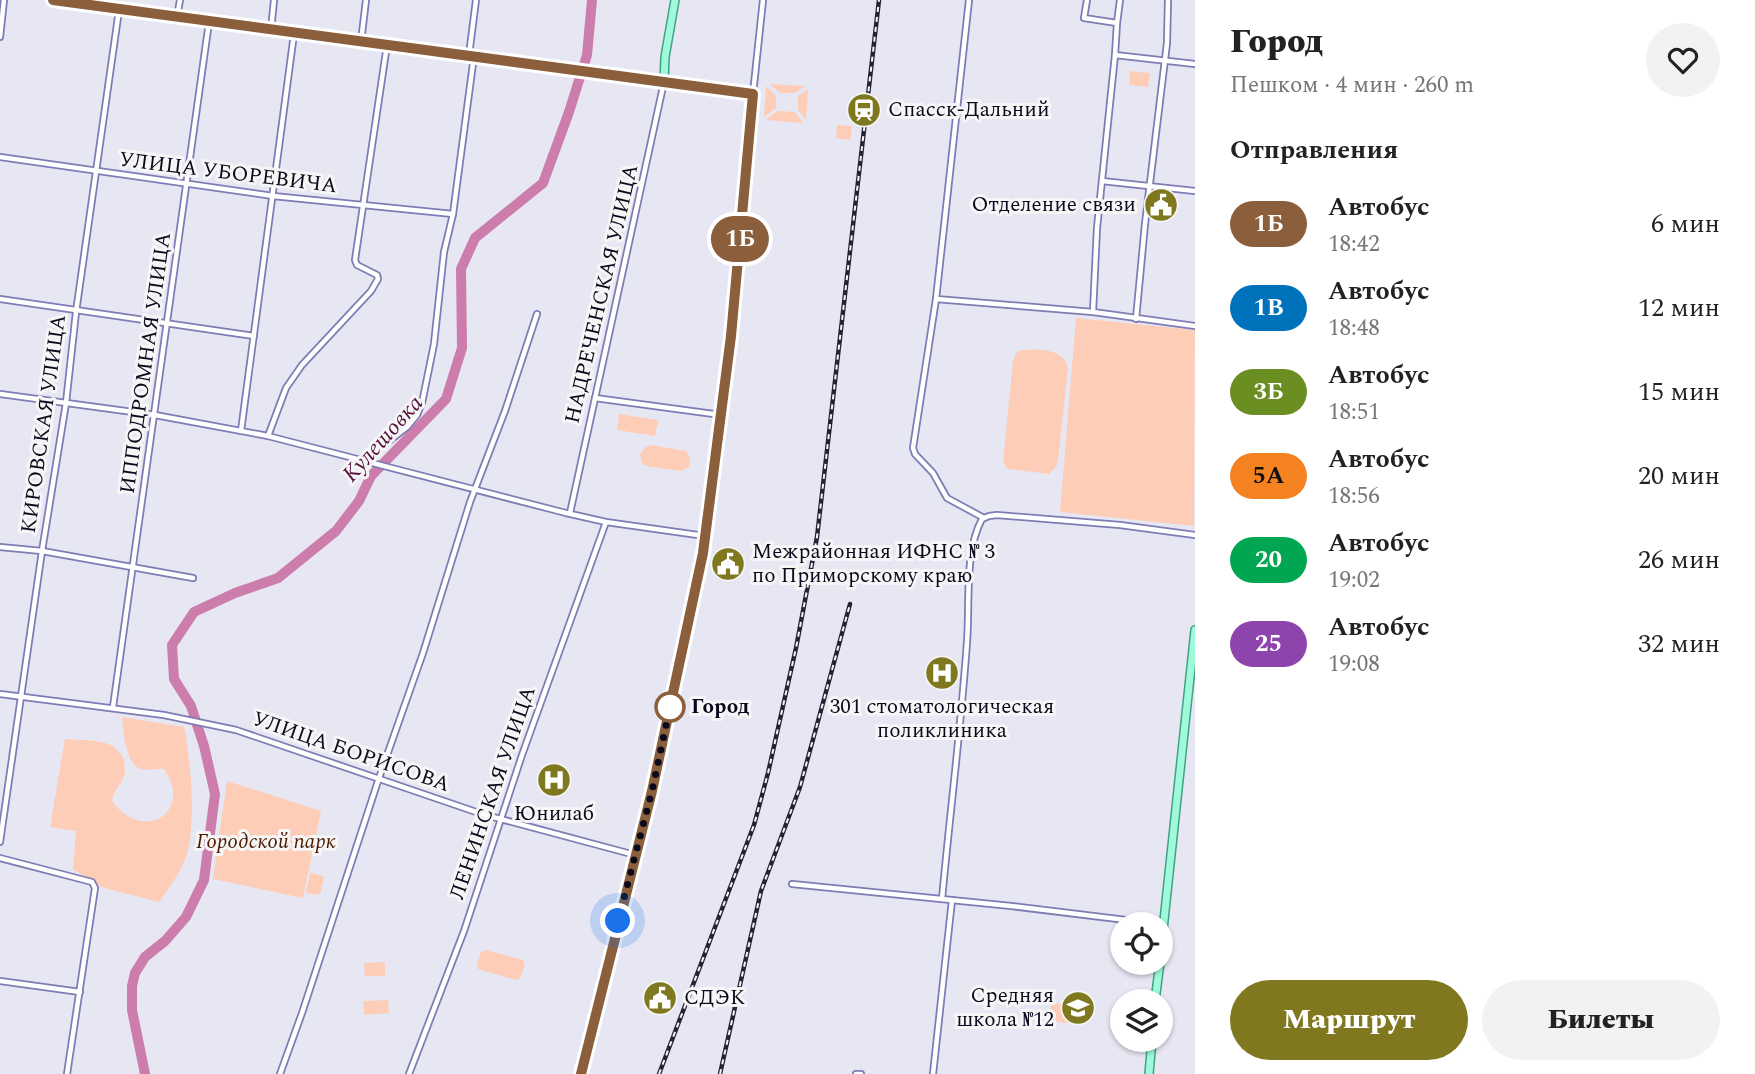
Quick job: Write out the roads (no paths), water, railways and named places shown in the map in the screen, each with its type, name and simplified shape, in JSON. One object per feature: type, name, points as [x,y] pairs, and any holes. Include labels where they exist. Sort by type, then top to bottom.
[{"type":"main road","points":[[53,0],[93,3],[119,10],[177,18],[753,94],[731,336],[706,536],[652,791],[581,1074]]},
{"type":"main road","points":[[664,82],[665,57],[675,0]]},
{"type":"main road","points":[[1162,912],[1195,629]]},
{"type":"main road","points":[[1149,1074],[1151,1052]]},
{"type":"street","points":[[0,37],[4,0]]},
{"type":"street","points":[[177,18],[180,0]]},
{"type":"street","points":[[271,30],[274,0]]},
{"type":"street","points":[[361,42],[366,0]]},
{"type":"street","points":[[376,451],[407,427],[421,407],[434,344],[444,253],[453,214],[476,0]]},
{"type":"street","points":[[753,94],[763,0]]},
{"type":"street","points":[[969,0],[936,299],[915,454],[933,473],[947,498],[984,517],[998,515],[1195,535]]},
{"type":"street","points":[[1087,0],[1084,18],[1117,23]]},
{"type":"street","points":[[1093,312],[1097,228],[1120,0]]},
{"type":"street","points":[[1136,319],[1165,61],[1168,0]]},
{"type":"street","name":"КИРОВСКАЯ УЛИЦА","points":[[0,842],[66,403],[76,312],[119,10]]},
{"type":"street","name":"ИППОДРОМНАЯ УЛИЦА","points":[[113,707],[209,22]]},
{"type":"street","points":[[241,431],[294,34]]},
{"type":"street","points":[[268,436],[284,393],[302,365],[376,284],[377,275],[358,265],[355,260],[387,45]]},
{"type":"street","points":[[1115,54],[1195,64]]},
{"type":"street","name":"НАДРЕЧЕНСКАЯ УЛИЦА","points":[[570,513],[664,82]]},
{"type":"street","name":"УЛИЦА УБОРЕВИЧА","points":[[0,157],[273,196],[453,214]]},
{"type":"street","points":[[1102,181],[1195,191]]},
{"type":"street","points":[[0,299],[254,336]]},
{"type":"street","points":[[936,299],[1093,312],[1195,326]]},
{"type":"street","points":[[280,1074],[379,778],[424,653],[475,488],[505,411],[537,314]]},
{"type":"street","points":[[0,394],[155,415],[268,436],[606,522],[706,536]]},
{"type":"street","points":[[595,398],[721,415]]},
{"type":"street","points":[[942,899],[967,642],[971,565],[976,533],[984,517]]},
{"type":"street","name":"ЛЕНИНСКАЯ УЛИЦА","points":[[409,1074],[464,931],[500,818],[606,522]]},
{"type":"street","points":[[0,547],[42,551],[193,578]]},
{"type":"street","points":[[0,694],[113,707]]},
{"type":"street","name":"УЛИЦА БОРИСОВА","points":[[113,707],[219,726],[300,750],[482,814],[635,855]]},
{"type":"street","points":[[0,858],[92,882],[95,894],[67,1074]]},
{"type":"street","points":[[792,884],[1110,918]]},
{"type":"street","points":[[933,1074],[952,900]]},
{"type":"street","points":[[0,981],[79,992]]},
{"type":"street","points":[[856,1074],[861,1074]]},
{"type":"waterway","name":"Кулешовка","points":[[145,1074],[132,1010],[135,973],[145,957],[165,941],[186,917],[204,880],[215,794],[191,706],[174,679],[172,645],[194,612],[235,593],[278,578],[336,531],[359,501],[371,476],[446,399],[462,348],[461,269],[475,238],[543,183],[587,55],[592,0]]},
{"type":"railway","points":[[659,1074],[754,825],[796,648],[817,537],[879,0]]},
{"type":"railway","points":[[720,1074],[761,891],[800,787],[850,604]]},
{"type":"place","name":"Спасск-Дальний","points":[[864,110]]},
{"type":"place","name":"Отделение связи","points":[[1161,205]]},
{"type":"place","name":"Межрайонная ИФНС № 3 по Приморскому краю","points":[[728,564]]},
{"type":"place","name":"301 стоматологическая поликлиника","points":[[942,673]]},
{"type":"place","name":"Город","points":[[670,707]]},
{"type":"place","name":"Юнилаб","points":[[554,780]]},
{"type":"place","name":"СДЭК","points":[[660,998]]},
{"type":"place","name":"Средняя школа №12","points":[[1078,1008]]},
{"type":"park label","name":"Городской парк","points":[[266,842]]}]
